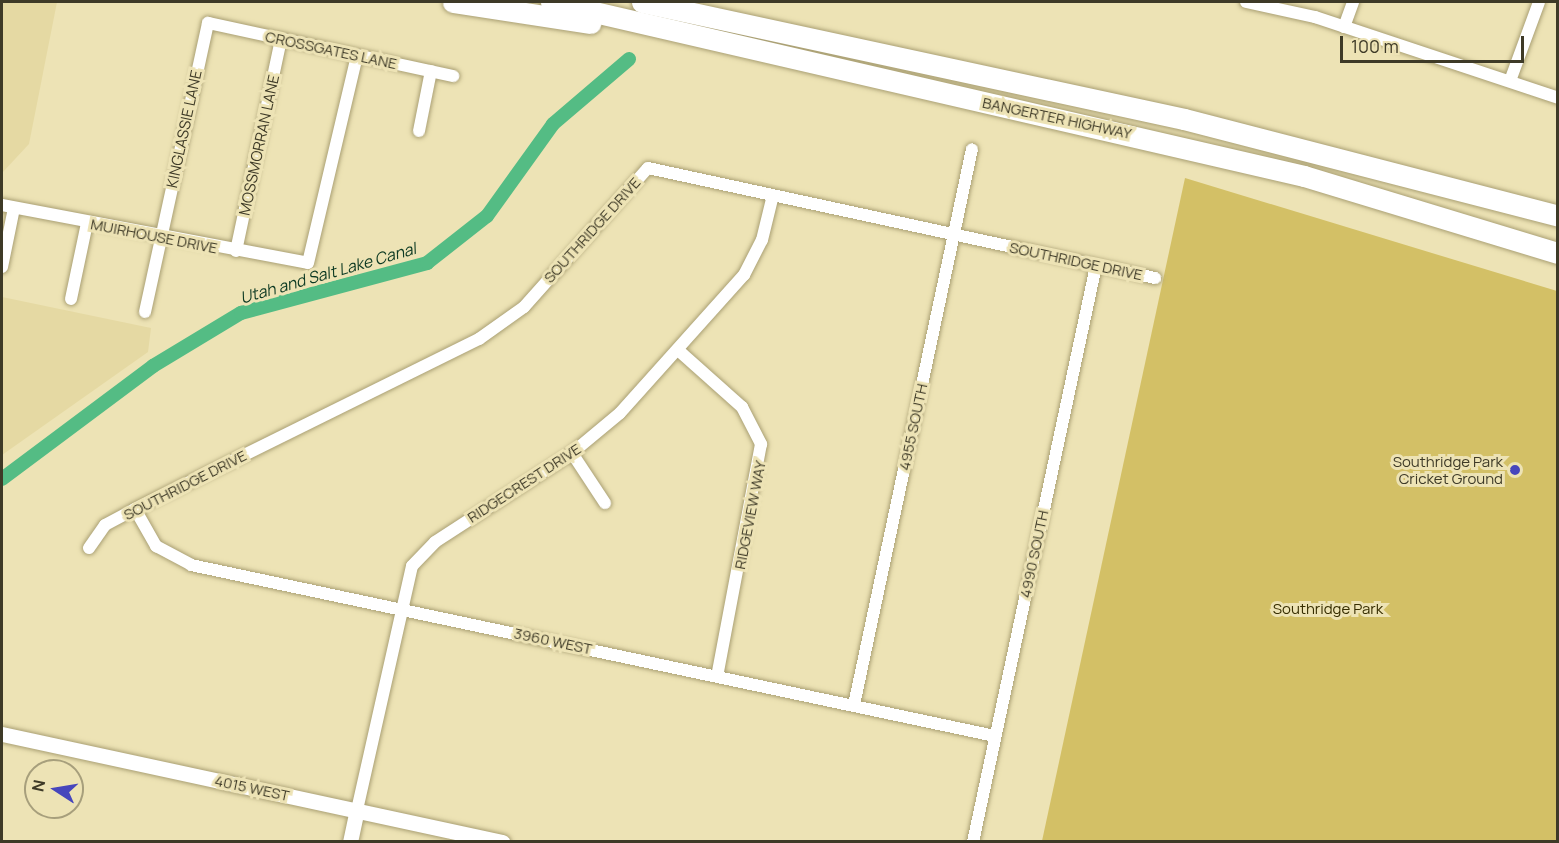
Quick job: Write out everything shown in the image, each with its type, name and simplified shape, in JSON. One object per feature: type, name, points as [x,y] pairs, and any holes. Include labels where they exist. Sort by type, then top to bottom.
[{"type":"highway","points":[[453,2],[692,36]]},
{"type":"highway","name":"BANGERTER HIGHWAY","points":[[551,2],[1259,164],[1557,253]]},
{"type":"highway","name":"BANGERTER HIGHWAY","points":[[647,2],[1184,119],[1557,216]]},
{"type":"highway","points":[[1474,230],[1557,269]]},
{"type":"street","points":[[1246,2],[1344,27],[1557,98]]},
{"type":"street","points":[[1344,27],[1353,2]]},
{"type":"street","points":[[1510,81],[1539,2]]},
{"type":"street","name":"CROSSGATES LANE","points":[[208,23],[453,76]]},
{"type":"street","name":"KINGLASSIE LANE","points":[[145,312],[208,23]]},
{"type":"street","name":"MOSSMORRAN LANE","points":[[236,251],[282,39]]},
{"type":"street","name":"MUIRHOUSE DRIVE","points":[[2,206],[87,224],[161,235],[308,263],[357,56]]},
{"type":"street","points":[[419,131],[431,72]]},
{"type":"street","name":"4955 SOUTH","points":[[854,705],[972,149]]},
{"type":"street","name":"SOUTHRIDGE DRIVE","points":[[89,548],[105,525],[479,339],[524,307],[648,168],[1155,278]]},
{"type":"street","name":"RIDGECREST DRIVE","points":[[357,810],[400,609],[412,566],[422,552],[572,453],[620,413],[678,350],[754,260],[773,195]]},
{"type":"street","points":[[2,267],[14,208]]},
{"type":"street","points":[[71,299],[87,224]]},
{"type":"street","name":"4990 SOUTH","points":[[973,842],[1096,266]]},
{"type":"street","name":"RIDGEVIEW WAY","points":[[678,350],[742,407],[761,444],[717,676]]},
{"type":"street","points":[[572,453],[605,503]]},
{"type":"street","name":"3960 WEST","points":[[135,509],[156,546],[178,561],[995,736]]},
{"type":"street","name":"4015 WEST","points":[[2,734],[502,842]]},
{"type":"street","points":[[350,842],[357,810]]},
{"type":"shaded area","points":[[2,2],[57,2],[29,144],[2,173]]},
{"type":"shaded area","points":[[2,297],[151,328],[148,352],[2,455]]},
{"type":"green space","name":"Southridge Park","points":[[1185,178],[1557,291],[1557,841],[1042,841]]},
{"type":"waterway","name":"Utah and Salt Lake Canal","points":[[2,479],[153,366],[241,313],[427,263],[487,216],[553,124],[629,59]]},
{"type":"place","name":"Southridge Park Cricket Ground","points":[[1515,470]]}]
